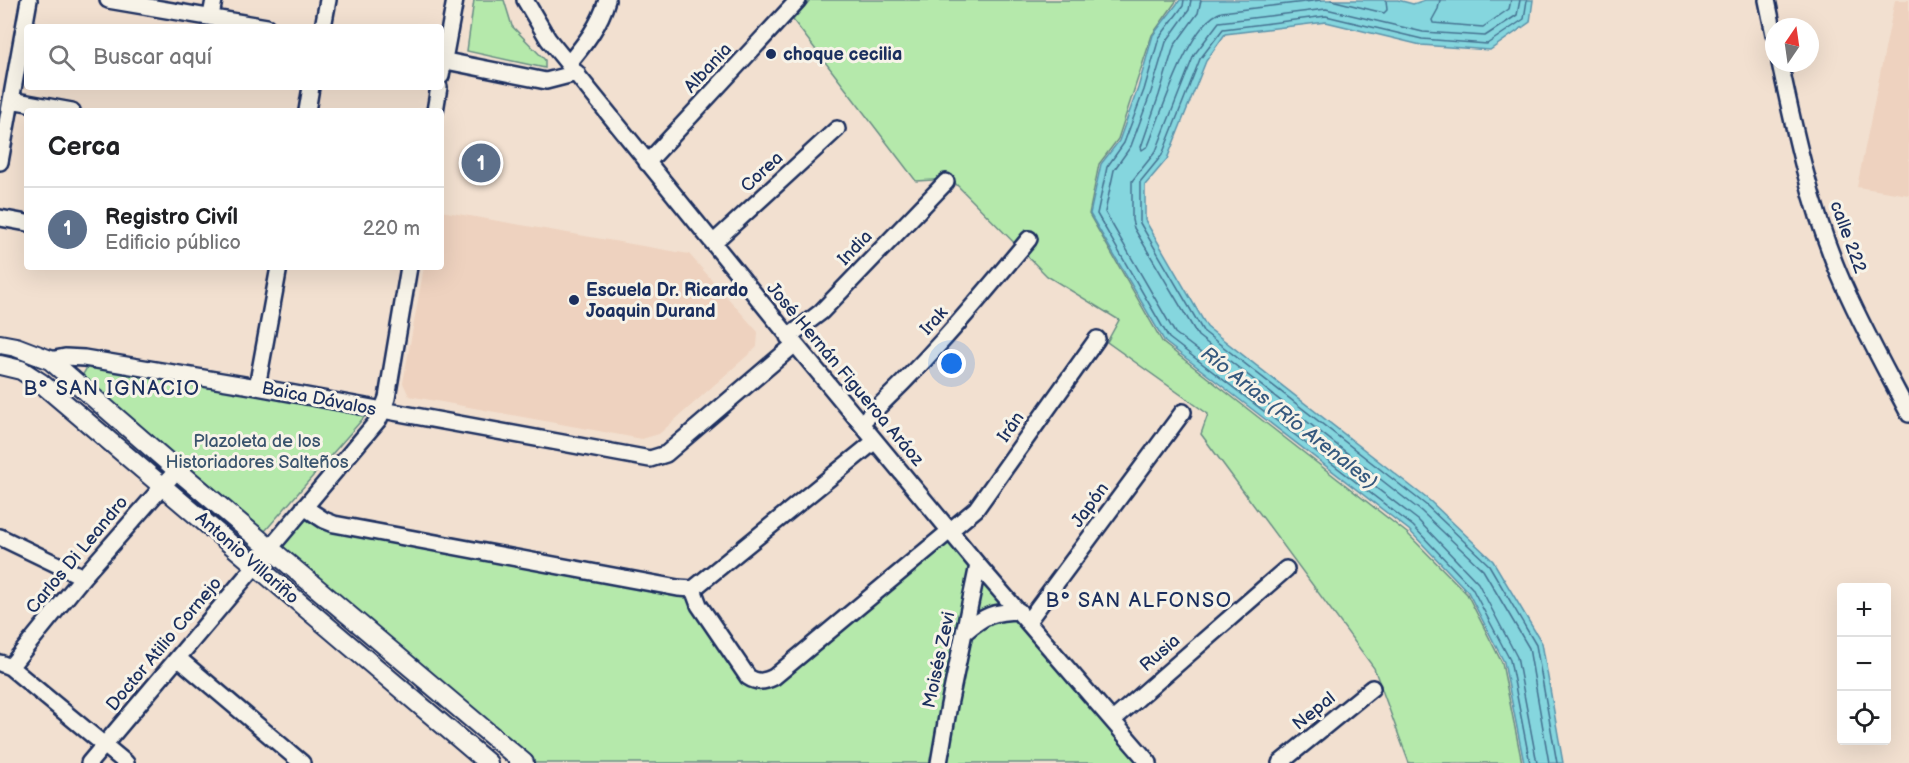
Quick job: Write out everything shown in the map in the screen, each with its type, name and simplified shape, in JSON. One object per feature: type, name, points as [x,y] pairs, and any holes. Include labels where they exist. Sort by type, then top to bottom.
[{"type":"street","points":[[25,24],[29,0]]},
{"type":"street","points":[[108,0],[251,24]]},
{"type":"street","points":[[210,16],[214,0]]},
{"type":"street","points":[[324,24],[328,0]]},
{"type":"street","points":[[444,51],[455,0]]},
{"type":"street","name":"José Hernán Figueroa Aráoz","points":[[525,0],[548,39],[791,341],[978,565],[1149,763]]},
{"type":"street","points":[[444,60],[546,81],[572,69],[596,27],[607,0]]},
{"type":"street","name":"Albania","points":[[647,163],[798,0]]},
{"type":"street","points":[[1767,0],[1771,18]]},
{"type":"street","points":[[0,162],[24,28]]},
{"type":"street","name":"calle 222","points":[[1782,72],[1802,165],[1838,273],[1909,414]]},
{"type":"street","points":[[308,108],[310,90]]},
{"type":"street","points":[[436,108],[438,90]]},
{"type":"street","points":[[11,100],[55,108]]},
{"type":"street","name":"Corea","points":[[713,243],[837,129]]},
{"type":"street","name":"India","points":[[639,458],[657,458],[666,454],[821,312],[946,182]]},
{"type":"street","points":[[0,218],[24,222]]},
{"type":"street","name":"Irak","points":[[861,423],[892,395],[951,333],[1029,238]]},
{"type":"street","points":[[257,387],[276,270]]},
{"type":"street","points":[[383,411],[408,270]]},
{"type":"street","name":"Irán","points":[[693,589],[699,605],[748,677],[755,682],[774,677],[976,509],[1097,339]]},
{"type":"street","name":"Baica Dávalos","points":[[0,344],[16,347],[50,360],[65,357],[84,358],[257,387],[639,458]]},
{"type":"street","name":"Antonio Villariño","points":[[50,360],[524,763]]},
{"type":"street","name":"Antonio Villariño","points":[[0,365],[21,370],[41,383],[488,763]]},
{"type":"street","name":"Doctor Atilio Cornejo","points":[[88,763],[379,419],[383,411]]},
{"type":"street","name":"Japón","points":[[1024,616],[1183,412]]},
{"type":"street","points":[[304,507],[334,524],[693,589],[875,441]]},
{"type":"street","name":"Carlos Di Leandro","points":[[5,665],[177,470]]},
{"type":"street","points":[[0,537],[83,577]]},
{"type":"street","name":"Moisés Zevi","points":[[939,763],[978,565]]},
{"type":"street","name":"Rusia","points":[[1113,720],[1287,569]]},
{"type":"street","points":[[965,632],[989,615],[999,612],[1024,616]]},
{"type":"street","points":[[178,658],[302,763]]},
{"type":"street","points":[[5,665],[126,763]]},
{"type":"street","name":"Nepal","points":[[1280,763],[1372,688]]},
{"type":"shaded area","points":[[1895,0],[1909,0],[1909,195],[1857,187]]},
{"type":"shaded area","name":"Escuela Dr. Ricardo Joaquin Durand","points":[[444,212],[689,254],[758,332],[757,347],[659,434],[642,439],[409,396],[403,383],[423,270],[444,270]]},
{"type":"green space","points":[[474,0],[504,0],[512,26],[545,60],[545,68],[467,51]]},
{"type":"green space","points":[[810,0],[1177,0],[1152,35],[1118,139],[1099,164],[1089,214],[1163,343],[1407,533],[1467,594],[1502,663],[1522,763],[1409,763],[1374,668],[1201,434],[1208,414],[1107,342],[1119,320],[1047,276],[951,179],[916,181],[793,20]]},
{"type":"green space","name":"Plazoleta de los Historiadores Salteños","points":[[89,364],[367,414],[265,531],[82,376]]},
{"type":"green space","name":"Plazoleta de los Historiadores Salteños","points":[[304,507],[334,524],[693,589],[755,682],[949,530],[1147,763],[524,763],[270,549]]},
{"type":"water","name":"Río Arias (Río Arenales)","points":[[1180,0],[1398,0],[1413,4],[1425,0],[1533,0],[1530,22],[1490,50],[1421,45],[1326,22],[1225,34],[1206,61],[1167,159],[1145,185],[1145,220],[1207,327],[1430,501],[1493,561],[1542,643],[1563,763],[1524,763],[1504,662],[1468,592],[1409,530],[1165,342],[1090,214],[1101,164],[1119,141],[1138,88],[1153,35]]},
{"type":"place","name":"choque cecilia","points":[[771,54]]},
{"type":"place","name":"Registro Civíl","points":[[481,163]]},
{"type":"place","name":"Escuela Dr. Ricardo Joaquin Durand","points":[[574,300]]},
{"type":"district","name":"B° SAN IGNACIO","points":[[112,389]]},
{"type":"district","name":"B° SAN ALFONSO","points":[[1139,601]]}]
